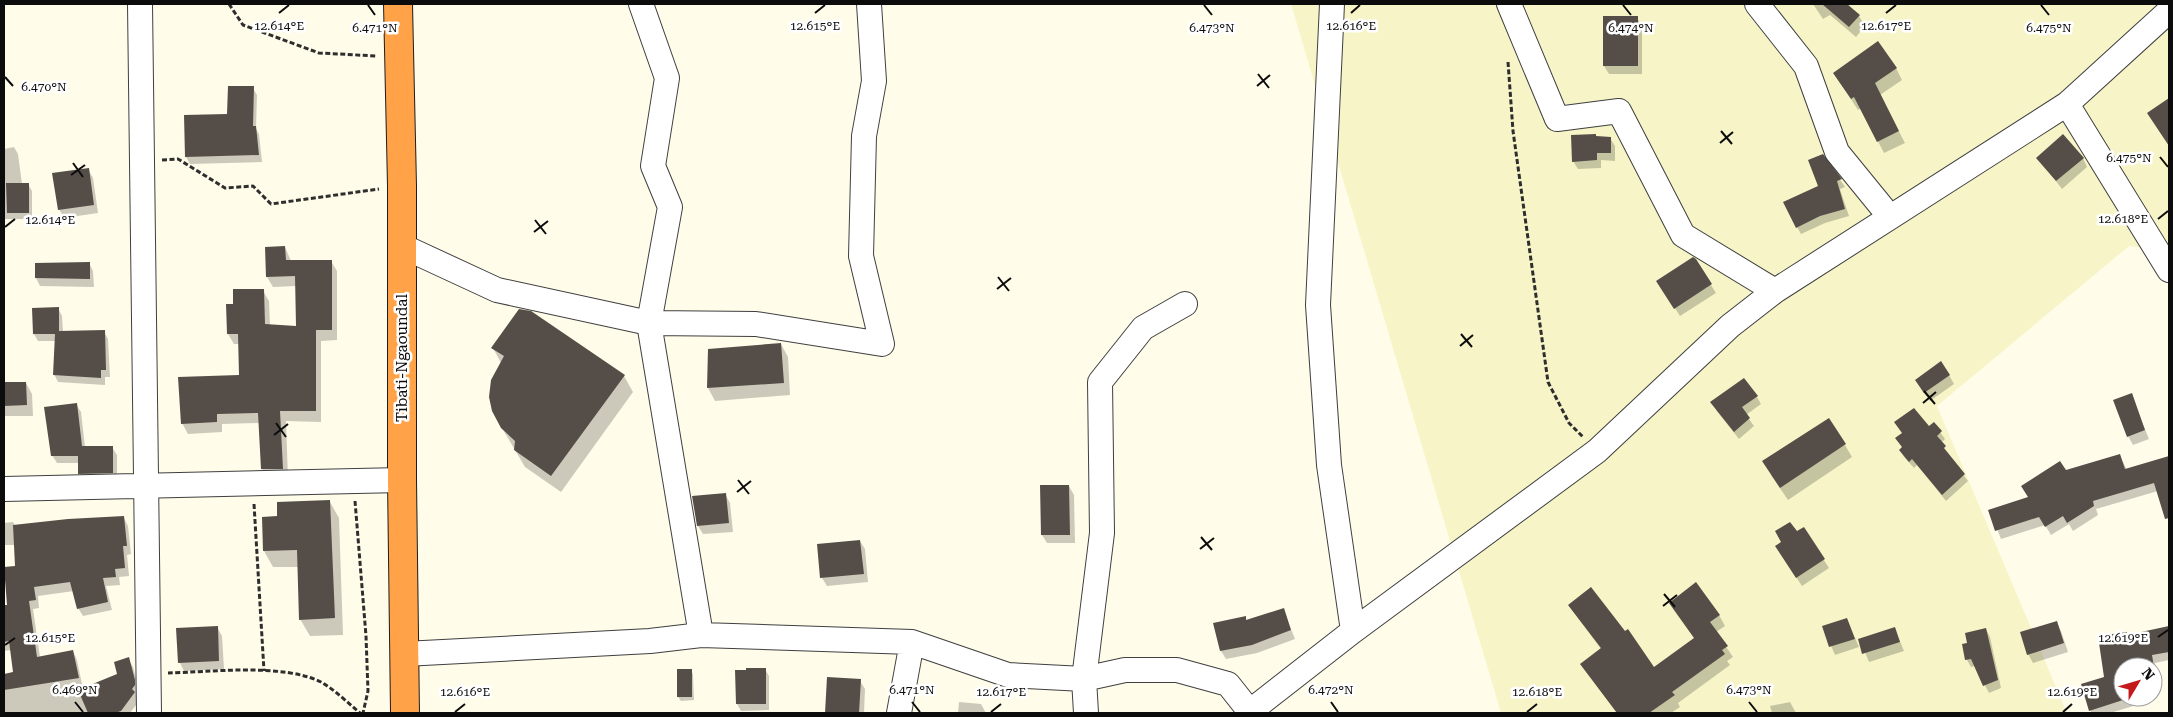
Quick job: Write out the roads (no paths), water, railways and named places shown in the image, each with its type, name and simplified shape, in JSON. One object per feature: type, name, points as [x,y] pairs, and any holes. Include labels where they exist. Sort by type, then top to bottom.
[{"type":"highway","name":"Tibati-Ngaoundal","points":[[398,4],[402,186],[402,480],[405,713]]},
{"type":"street","points":[[140,4],[149,713]]},
{"type":"street","points":[[641,4],[667,78],[653,166],[670,208],[649,323],[701,635]]},
{"type":"street","points":[[402,246],[497,290],[649,323],[756,324],[882,344],[861,256],[864,136],[874,81],[869,4]]},
{"type":"street","points":[[1332,4],[1318,305],[1329,465],[1353,631]]},
{"type":"street","points":[[1509,4],[1557,119],[1619,111],[1682,235],[1775,291]]},
{"type":"street","points":[[1757,4],[1806,66],[1837,152],[1890,217]]},
{"type":"street","points":[[404,654],[650,641],[701,635],[912,642],[1008,675],[1084,679],[1125,670],[1177,670],[1228,684],[1250,713],[1353,631],[1597,451],[1730,326],[1775,291],[2067,104],[2169,11]]},
{"type":"street","points":[[2067,104],[2169,270]]},
{"type":"street","points":[[1086,713],[1084,679],[1102,533],[1100,382],[1143,328],[1185,304]]},
{"type":"street","points":[[4,489],[402,480]]},
{"type":"street","points":[[898,713],[912,642]]}]
